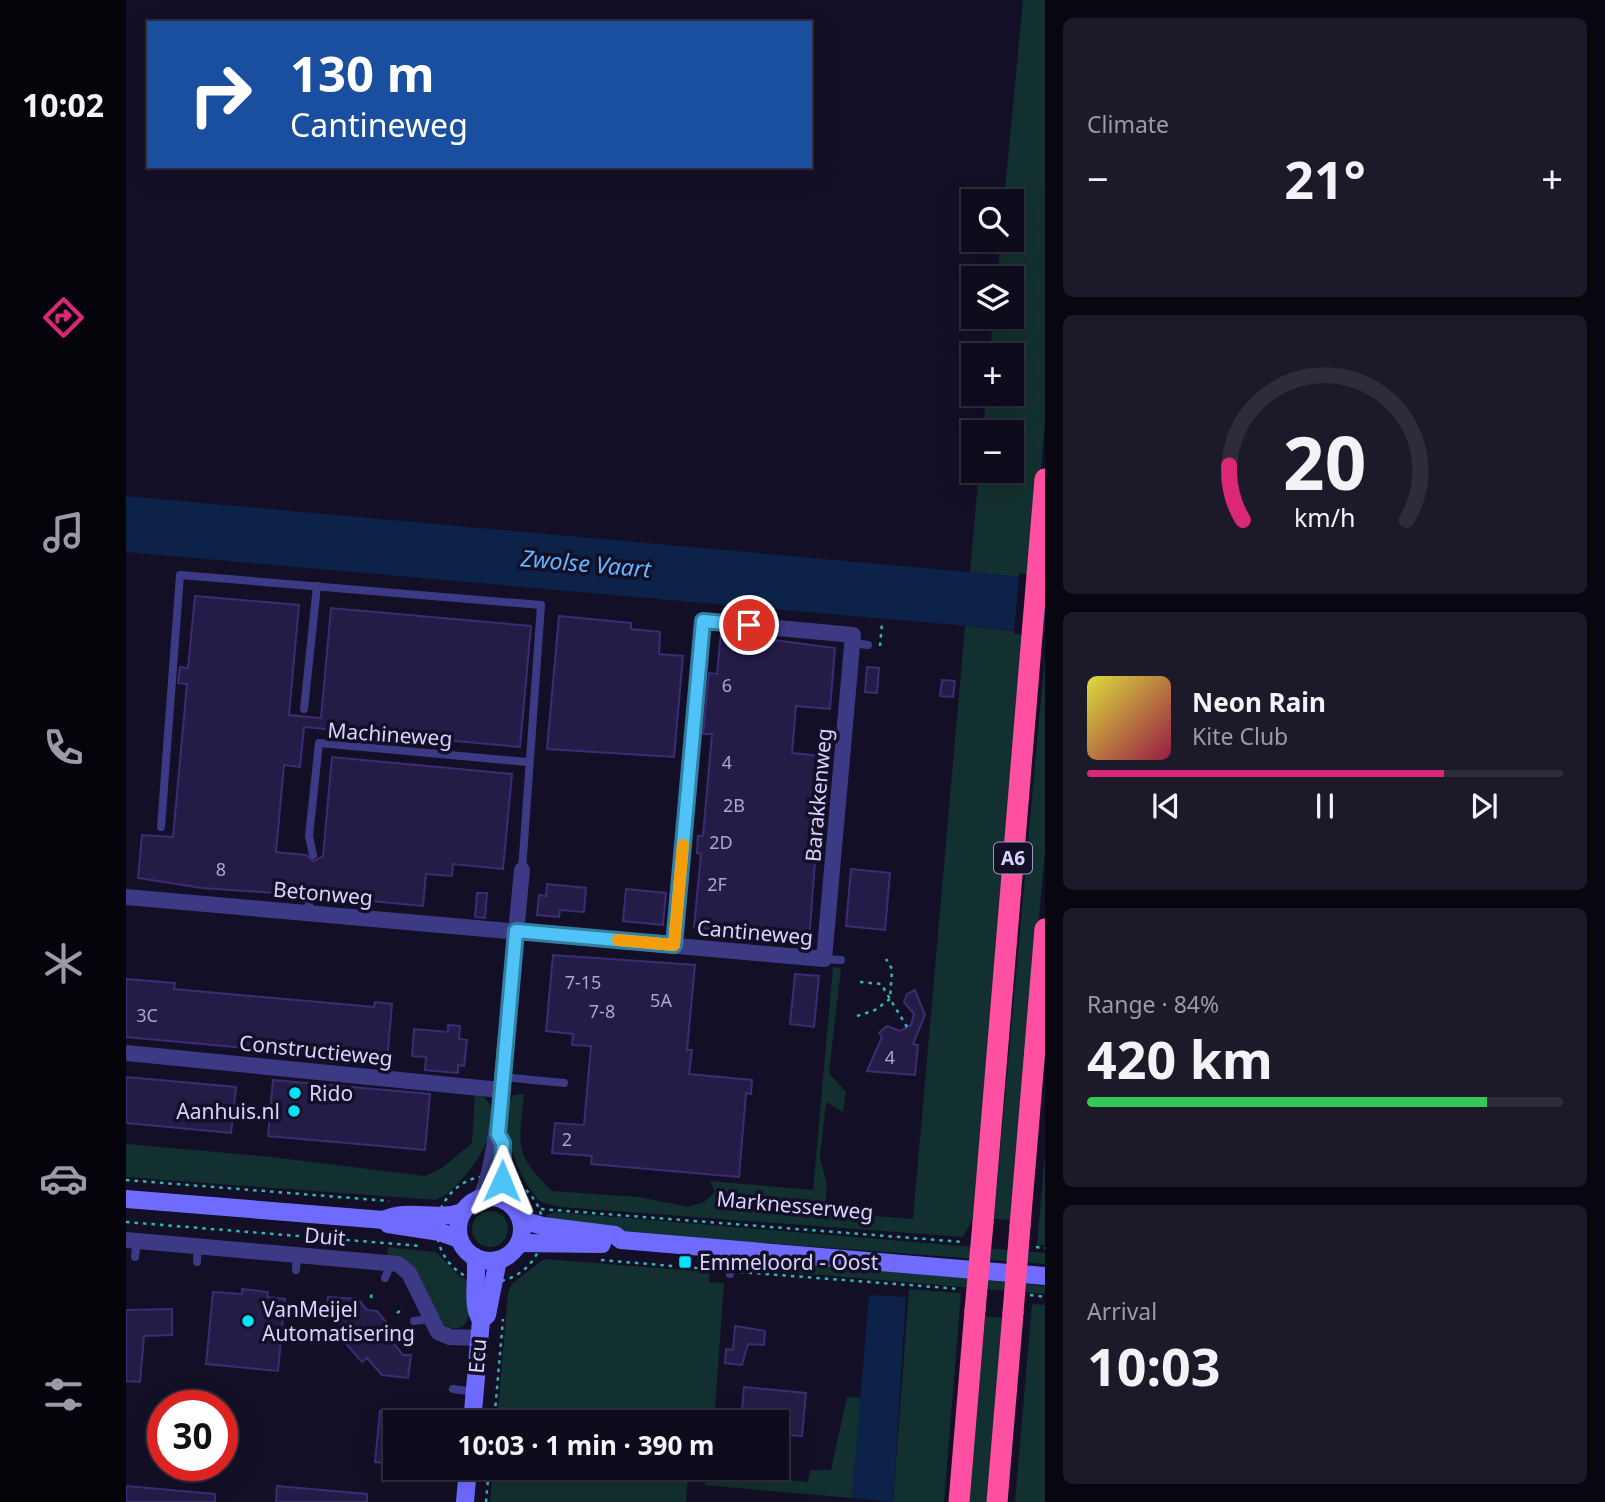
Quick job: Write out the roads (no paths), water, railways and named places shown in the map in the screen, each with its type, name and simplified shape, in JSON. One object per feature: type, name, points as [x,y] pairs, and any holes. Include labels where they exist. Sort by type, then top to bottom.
[{"type":"highway","name":"A6","points":[[959,1502],[972,1300],[982,1223],[1045,478]]},
{"type":"highway","points":[[997,1502],[1018,1304],[1020,1226],[1045,929]]},
{"type":"main road","points":[[126,1199],[384,1220],[392,1216],[442,1218],[462,1212],[480,1198],[493,1197],[505,1200],[515,1209],[521,1220],[519,1243]]},
{"type":"main road","points":[[462,1212],[458,1226],[459,1239],[465,1250],[475,1257],[498,1260],[525,1241],[614,1244],[621,1240],[1045,1276]]},
{"type":"main road","points":[[384,1220],[391,1226],[440,1232],[459,1239]]},
{"type":"main road","points":[[521,1220],[540,1226],[615,1235],[621,1240]]},
{"type":"main road","name":"Ecu","points":[[473,1410],[481,1320],[476,1313],[478,1275],[475,1257]]},
{"type":"main road","name":"Ecu","points":[[481,1320],[487,1315],[498,1260]]},
{"type":"main road","points":[[465,1502],[467,1480]]},
{"type":"street","name":"Barakkenweg","points":[[674,945],[703,621],[858,641],[824,959]]},
{"type":"street","points":[[480,1198],[487,1180],[493,1142],[498,1134],[522,870]]},
{"type":"street","name":"Betonweg","points":[[126,897],[516,931]]},
{"type":"street","name":"Cantineweg","points":[[516,931],[824,959]]},
{"type":"street","name":"Constructieweg","points":[[126,1053],[502,1083]]},
{"type":"street","points":[[498,1134],[503,1143],[505,1200]]},
{"type":"street","name":"Duit","points":[[133,1246],[388,1270],[401,1265],[409,1273],[422,1320],[443,1335],[480,1338]]},
{"type":"lane","points":[[161,827],[180,575],[541,605],[527,762],[531,781],[522,870]]},
{"type":"lane","points":[[304,709],[317,586]]},
{"type":"lane","name":"Machineweg","points":[[313,855],[309,836],[318,743],[527,762]]},
{"type":"lane","points":[[308,913],[310,896]]},
{"type":"lane","points":[[824,959],[841,960]]},
{"type":"lane","points":[[502,1083],[564,1083]]},
{"type":"lane","points":[[730,1272],[733,1249]]},
{"type":"lane","points":[[453,1389],[475,1392]]},
{"type":"water","name":"Zwolse Vaart","points":[[126,496],[1045,579],[1045,633],[126,552]]},
{"type":"water","points":[[869,1295],[906,1297],[893,1502],[852,1498]]},
{"type":"place","name":"Rido","points":[[295,1093]]},
{"type":"place","name":"Aanhuis.nl","points":[[294,1111]]},
{"type":"place","name":"Emmeloord - Oost","points":[[685,1262]]},
{"type":"place","name":"VanMeijel Automatisering","points":[[248,1321]]}]
